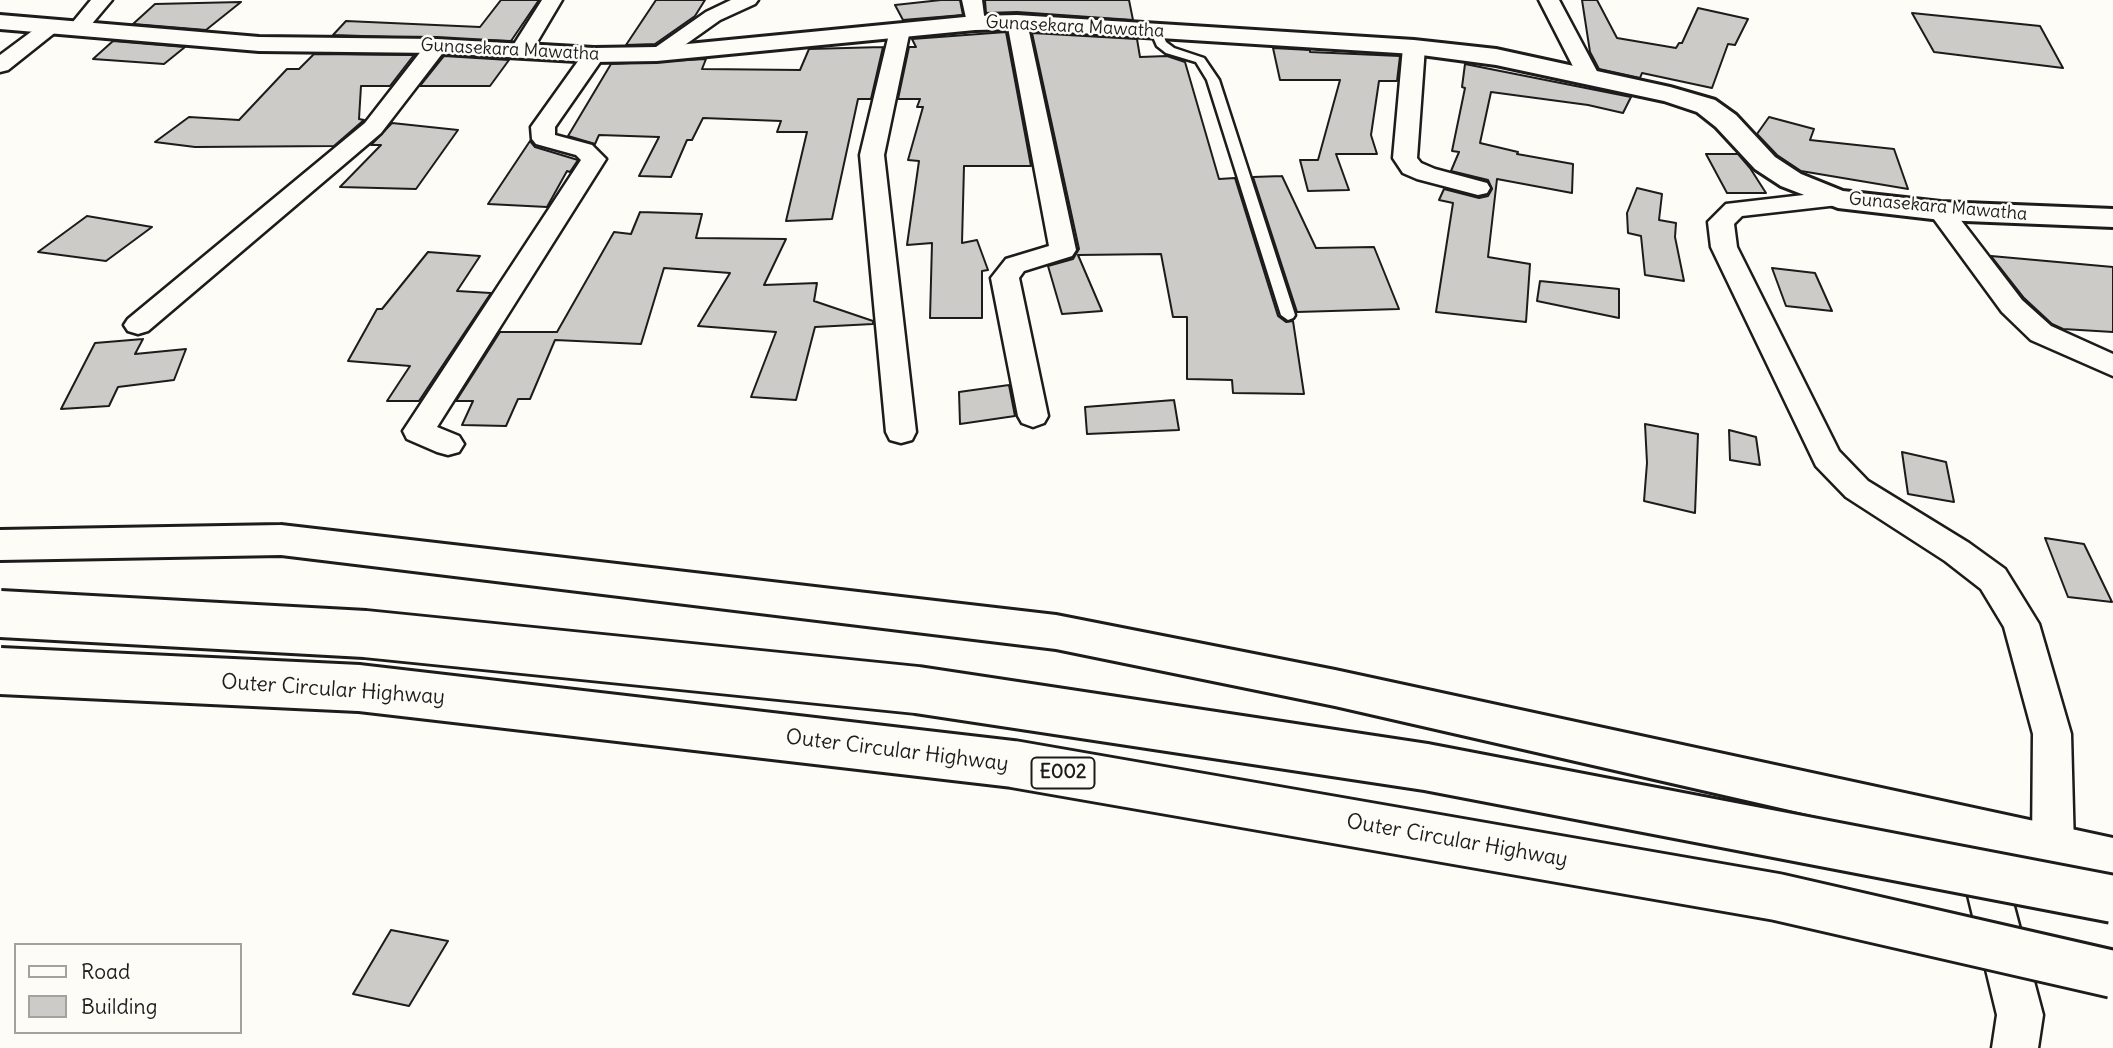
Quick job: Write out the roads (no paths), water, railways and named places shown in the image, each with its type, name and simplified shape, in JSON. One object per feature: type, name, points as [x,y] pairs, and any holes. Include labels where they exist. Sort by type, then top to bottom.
[{"type":"main road","name":"Gunasekara Mawatha","points":[[0,22],[259,44],[438,46],[594,55],[657,54],[900,30],[974,11],[1017,22],[1415,47],[1496,57],[1706,106],[1726,121],[1766,163],[1791,180],[1838,199],[1941,211],[2113,218]]},
{"type":"main road","points":[[0,545],[281,540],[1056,632],[1348,691],[2113,861]]},
{"type":"main road","points":[[0,614],[365,634],[917,690],[1426,767],[2113,899]]},
{"type":"main road","name":"Outer Circular Highway","points":[[0,671],[359,688],[1013,764],[1777,897],[2113,974]]},
{"type":"street","points":[[78,29],[102,0]]},
{"type":"street","points":[[523,49],[552,0]]},
{"type":"street","points":[[657,54],[713,16],[748,0]]},
{"type":"street","points":[[1549,0],[1589,77]]},
{"type":"street","points":[[1017,22],[1063,250],[1015,265],[1005,278],[1033,416]]},
{"type":"street","points":[[0,65],[50,27]]},
{"type":"street","points":[[900,30],[872,155],[901,432]]},
{"type":"street","points":[[138,325],[373,128],[438,46]]},
{"type":"street","points":[[1415,47],[1405,158],[1412,168],[1426,174],[1478,187]]},
{"type":"street","points":[[448,444],[418,431],[594,159],[584,150],[544,139],[543,127],[594,55]]},
{"type":"street","points":[[1838,199],[1735,209],[1721,222],[1724,247],[1827,458],[1857,489],[1957,552],[1993,579],[2021,624],[2052,734],[2053,848]]},
{"type":"street","points":[[1941,211],[2012,306],[2041,333],[2113,366]]},
{"type":"street","points":[[1973,831],[2020,1015],[2015,1048]]},
{"type":"lane","points":[[1156,30],[1161,44],[1170,51],[1189,55],[1200,61],[1213,80],[1287,315]]}]
